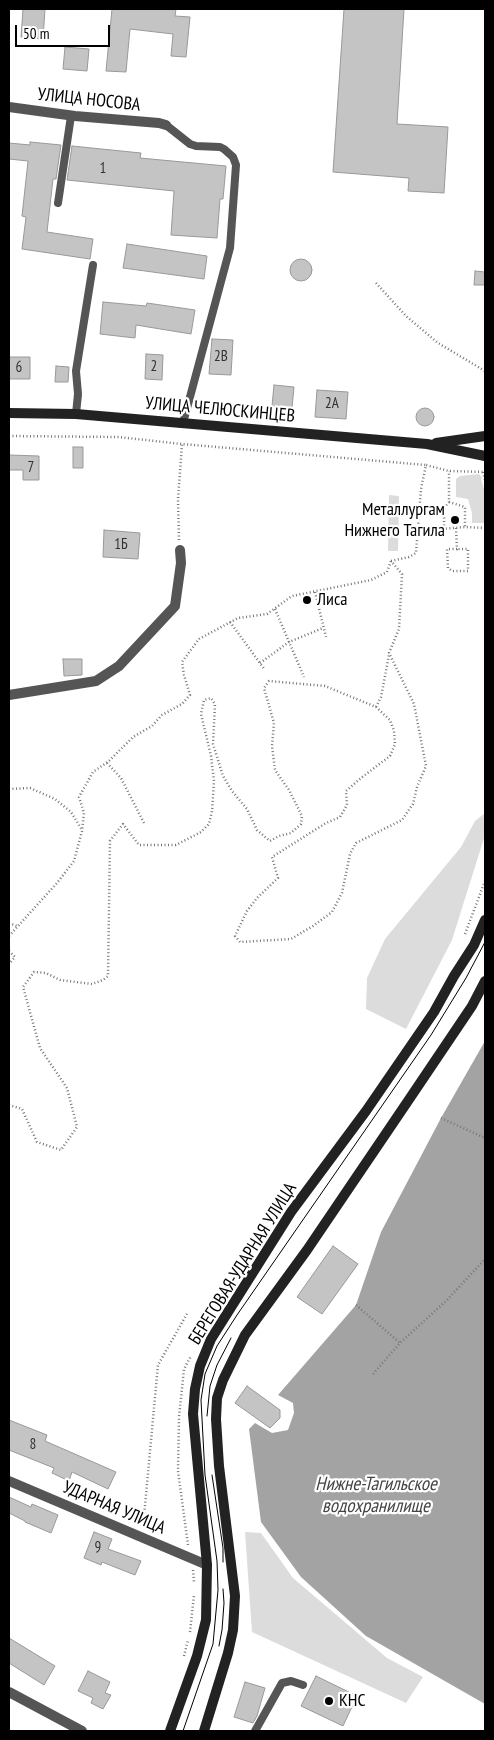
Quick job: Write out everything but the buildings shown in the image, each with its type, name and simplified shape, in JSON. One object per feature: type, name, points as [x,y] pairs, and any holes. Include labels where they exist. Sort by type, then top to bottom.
[{"type":"main road","name":"УЛИЦА ЧЕЛЮСКИНЦЕВ","points":[[9,413],[76,414],[427,444],[485,456]]},
{"type":"main road","name":"УЛИЦА ЧЕЛЮСКИНЦЕВ","points":[[427,444],[485,436]]},
{"type":"main road","name":"БЕРЕГОВАЯ-УДАРНАЯ УЛИЦА","points":[[170,1731],[203,1636],[207,1602],[207,1566],[193,1414],[195,1389],[200,1366],[211,1339],[291,1212],[366,1111],[434,1012],[474,945],[485,920]]},
{"type":"main road","points":[[204,1731],[228,1653],[233,1630],[235,1596],[219,1466],[216,1419],[217,1398],[223,1380],[245,1335],[307,1250],[472,1006],[485,981]]},
{"type":"street","name":"УЛИЦА НОСОВА","points":[[9,107],[71,116],[166,125]]},
{"type":"street","points":[[9,695],[96,681],[119,666],[175,606],[181,563],[180,550]]},
{"type":"street","name":"УДАРНАЯ УЛИЦА","points":[[9,1481],[207,1566]]},
{"type":"street","points":[[9,1692],[82,1731]]},
{"type":"lane","points":[[58,203],[71,116]]},
{"type":"lane","points":[[166,125],[190,144],[224,148],[233,157],[236,165],[230,248],[183,423]]},
{"type":"lane","points":[[76,414],[78,394],[76,371],[93,265]]},
{"type":"lane","points":[[255,1731],[282,1683],[291,1681],[303,1685]]},
{"type":"path","points":[[376,283],[406,316],[438,343],[485,371]]},
{"type":"path","points":[[9,436],[118,437],[426,465],[449,471],[485,472]]},
{"type":"path","points":[[180,550],[178,500],[182,444]]},
{"type":"path","points":[[391,560],[409,558],[416,553],[421,489],[426,465]]},
{"type":"path","points":[[444,529],[444,508],[449,502],[449,471]]},
{"type":"path","points":[[449,502],[465,507],[465,527]]},
{"type":"path","points":[[418,531],[465,527],[485,528]]},
{"type":"path","points":[[456,528],[457,549]]},
{"type":"path","points":[[447,549],[457,549],[468,549],[468,572],[452,571],[448,568],[447,549]]},
{"type":"path","points":[[9,936],[57,883],[74,860],[82,831],[84,813],[78,797],[93,772],[107,762],[133,737],[152,726],[162,715],[182,704],[190,695],[182,662],[199,640],[238,618],[267,614],[292,596],[370,580],[388,572],[391,560]]},
{"type":"path","points":[[376,707],[381,697],[389,653],[399,629],[402,574],[391,560]]},
{"type":"path","points":[[315,592],[326,637]]},
{"type":"path","points":[[275,609],[304,677]]},
{"type":"path","points":[[230,622],[265,670]]},
{"type":"path","points":[[260,663],[289,642],[323,628]]},
{"type":"path","points":[[9,1105],[22,1108],[37,1142],[61,1150],[77,1127],[67,1088],[40,1048],[23,987],[34,972],[46,973],[60,980],[92,984],[108,976],[110,841],[123,824],[139,845],[176,845],[201,832],[209,824],[214,781],[211,756],[201,714],[204,700],[211,698],[215,704],[212,744],[223,776],[232,791],[247,809],[257,830],[270,841],[291,833],[301,824],[302,816],[289,790],[275,770],[272,746],[274,723],[264,688],[269,681],[325,686],[376,707],[390,720],[394,731],[395,744],[390,756],[346,791],[347,805],[340,818],[326,823],[272,857],[278,878],[257,898],[247,911],[235,936],[240,942],[291,939],[332,912],[342,893],[350,854],[356,843],[402,820],[413,804],[417,787],[426,766],[414,704],[389,653]]},
{"type":"path","points":[[107,762],[120,778],[144,823]]},
{"type":"path","points":[[9,789],[30,788],[55,799],[71,812],[82,831]]},
{"type":"path","points":[[9,923],[17,927]]},
{"type":"path","points":[[9,951],[15,957],[9,964]]},
{"type":"path","points":[[441,1118],[485,1138]]},
{"type":"path","points":[[373,1374],[400,1342],[447,1300],[485,1259]]},
{"type":"path","points":[[356,1305],[400,1342]]},
{"type":"path","points":[[142,1538],[158,1364],[188,1312]]},
{"type":"shaded area","points":[[479,474],[482,478],[485,492],[485,523],[472,523],[472,513],[468,499],[456,497],[456,479],[460,476]]},
{"type":"shaded area","points":[[389,495],[399,496],[398,551],[388,551]]},
{"type":"shaded area","points":[[485,813],[485,835],[452,940],[406,1029],[366,1009],[367,978],[385,939],[461,847],[475,821]]},
{"type":"shaded area","points":[[245,1532],[261,1533],[293,1578],[387,1658],[423,1677],[406,1703],[252,1632]]},
{"type":"water","name":"Нижне-Тагильское водохранилище","points":[[485,1041],[485,1704],[366,1636],[301,1577],[261,1522],[249,1429],[255,1423],[272,1433],[288,1430],[294,1413],[293,1403],[278,1395],[356,1305],[381,1232],[441,1118]]},
{"type":"tram line","points":[[183,1731],[213,1644],[218,1590],[217,1561],[205,1475],[201,1400],[205,1374],[217,1346],[237,1315],[431,1035],[466,978],[485,942]]},
{"type":"tram line","points":[[207,1416],[210,1386],[217,1365],[231,1338]]},
{"type":"tram line","points":[[212,1475],[223,1548],[223,1562]]},
{"type":"tram line","points":[[219,1646],[224,1603],[223,1589]]},
{"type":"place","name":"Металлургам Нижнего Тагила","points":[[455,520]]},
{"type":"place","name":"Лиса","points":[[307,600]]},
{"type":"place","name":"КНС","points":[[329,1701]]}]
